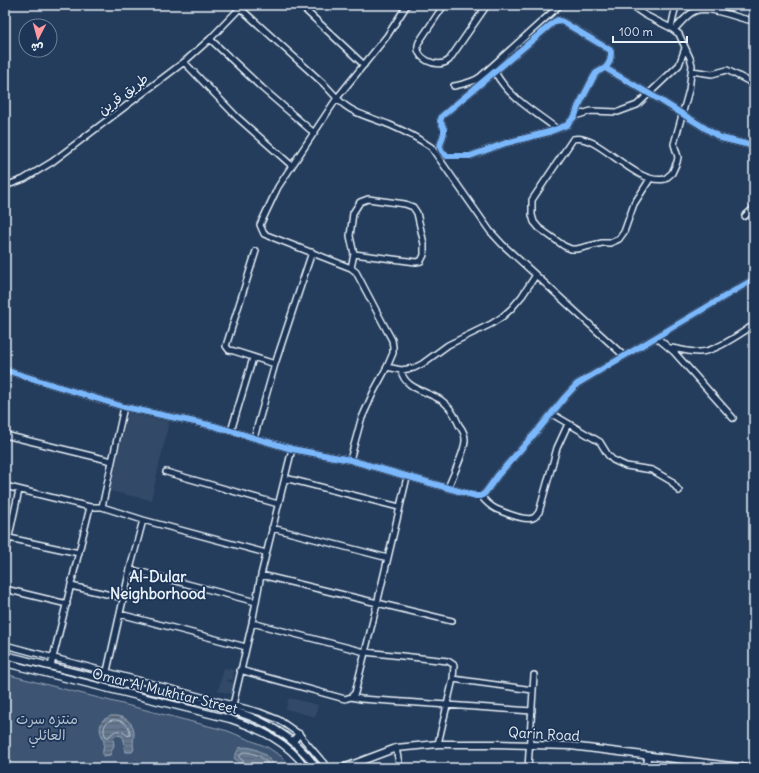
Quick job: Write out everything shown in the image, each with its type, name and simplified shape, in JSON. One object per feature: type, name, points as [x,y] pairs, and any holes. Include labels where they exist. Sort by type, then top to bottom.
[{"type":"main road","points":[[5,655],[247,716],[274,728],[293,741],[308,756],[317,768]]},
{"type":"main road","name":"Omar Al Mukhtar Street","points":[[5,663],[230,719],[252,726],[270,735],[288,748],[306,768]]},
{"type":"main road","points":[[293,741],[299,734]]},
{"type":"main road","name":"Qarin Road","points":[[343,768],[396,748],[438,744],[530,744],[571,746],[747,768]]},
{"type":"street","points":[[300,5],[364,64]]},
{"type":"street","points":[[350,460],[360,420],[387,367],[392,353],[392,340],[359,276],[351,268],[264,234],[261,229],[261,220],[291,165],[337,98],[387,36],[408,5]]},
{"type":"street","points":[[444,5],[419,42],[417,49],[420,56],[439,65],[444,64],[449,60],[487,5]]},
{"type":"street","points":[[454,86],[466,84],[480,77],[560,5]]},
{"type":"street","points":[[630,5],[678,34],[690,58],[692,71],[689,90],[674,144],[678,157],[676,166],[672,173],[665,179],[650,179],[632,169],[607,151],[585,139],[574,139],[532,200],[532,215],[534,222],[539,228],[564,246],[571,249],[614,242],[624,232],[634,204],[650,179]]},
{"type":"street","points":[[672,29],[676,5]]},
{"type":"street","points":[[242,7],[347,107],[419,139],[431,147],[490,231],[502,244],[624,356]]},
{"type":"street","name":"طريق قرين","points":[[5,186],[24,179],[52,162],[184,62],[210,39],[242,7]]},
{"type":"street","points":[[672,29],[695,11],[705,9],[754,21]]},
{"type":"street","points":[[558,20],[564,22],[610,50],[610,59],[605,68],[593,78],[575,116],[568,125],[506,143],[470,156],[451,156],[444,154],[442,151],[440,144],[444,130],[440,121],[442,116],[554,22],[558,20]]},
{"type":"street","points":[[210,39],[262,88],[314,133]]},
{"type":"street","points":[[575,116],[591,111],[618,112],[637,105],[679,65],[685,48]]},
{"type":"street","points":[[184,62],[237,117],[291,165]]},
{"type":"street","points":[[605,68],[682,113],[721,138],[754,146]]},
{"type":"street","points":[[692,71],[712,74],[727,70],[754,84]]},
{"type":"street","points":[[495,72],[509,92],[557,129]]},
{"type":"street","points":[[351,268],[354,254],[350,236],[351,225],[353,213],[360,202],[368,199],[405,204],[413,207],[417,213],[424,244],[424,254],[421,261],[416,262],[354,254]]},
{"type":"street","points":[[745,216],[754,208]]},
{"type":"street","points":[[256,251],[226,346],[229,350],[275,364]]},
{"type":"street","points":[[254,438],[275,364],[312,252]]},
{"type":"street","points":[[387,367],[401,370],[414,368],[422,364],[448,344],[491,324],[502,317],[522,296],[536,275]]},
{"type":"street","points":[[5,370],[124,407],[214,426],[292,448],[350,460],[476,496],[481,496],[577,384],[754,279]]},
{"type":"street","points":[[670,348],[703,352],[728,342],[754,325]]},
{"type":"street","points":[[656,337],[670,348],[733,418]]},
{"type":"street","points":[[231,431],[253,358]]},
{"type":"street","points":[[401,370],[402,376],[407,382],[441,400],[453,412],[464,434],[465,444],[448,488]]},
{"type":"street","points":[[102,507],[124,407]]},
{"type":"street","points":[[552,414],[600,442],[613,460],[626,466],[652,470],[671,481],[679,491]]},
{"type":"street","points":[[481,496],[495,508],[521,518],[532,519],[536,517],[539,512],[558,448],[568,424]]},
{"type":"street","points":[[5,435],[112,461]]},
{"type":"street","points":[[233,705],[266,553],[292,448]]},
{"type":"street","points":[[166,472],[278,504]]},
{"type":"street","points":[[352,697],[377,604],[407,477]]},
{"type":"street","points":[[284,478],[399,507]]},
{"type":"street","points":[[5,486],[90,507],[102,507],[143,520],[266,553]]},
{"type":"street","points":[[5,555],[19,490]]},
{"type":"street","points":[[51,666],[90,507]]},
{"type":"street","points":[[107,671],[130,569],[143,520]]},
{"type":"street","points":[[272,528],[388,558]]},
{"type":"street","points":[[9,538],[79,553]]},
{"type":"street","points":[[130,569],[256,602]]},
{"type":"street","points":[[261,576],[452,621]]},
{"type":"street","points":[[71,586],[124,598]]},
{"type":"street","points":[[5,589],[67,604]]},
{"type":"street","points":[[120,614],[246,647]]},
{"type":"street","points":[[252,623],[365,652],[448,661],[454,664],[453,679],[438,744]]},
{"type":"street","points":[[5,645],[259,712],[279,720],[299,734],[328,768]]},
{"type":"street","points":[[240,670],[346,699],[352,697],[361,699],[532,711]]},
{"type":"street","points":[[528,768],[534,675]]},
{"type":"street","points":[[453,679],[533,690]]},
{"type":"street","points":[[396,748],[400,768]]},
{"type":"street","points":[[646,768],[648,756]]},
{"type":"shaded area","points":[[128,413],[169,422],[151,500],[109,491]]},
{"type":"shaded area","points":[[224,668],[234,670],[233,680],[227,679],[227,681],[234,683],[231,694],[218,691]]},
{"type":"shaded area","points":[[289,698],[318,705],[315,717],[286,709]]},
{"type":"green space","name":"منتزه سرت العائلي","points":[[5,674],[228,731],[267,747],[281,756],[293,768],[5,768]]},
{"type":"water","points":[[111,716],[123,718],[132,725],[134,733],[134,749],[132,752],[126,752],[122,736],[117,735],[113,739],[114,745],[110,755],[103,756],[104,742],[100,731],[100,726],[103,720]]},
{"type":"water","points":[[245,747],[256,749],[270,759],[276,768],[245,768],[234,758],[239,748]]},
{"type":"cycle path","points":[[605,68],[596,73],[578,107],[575,116],[567,125],[549,132],[506,143],[470,156],[447,156],[441,149],[440,146],[444,134],[443,126],[440,121],[442,116],[558,20],[610,50],[610,61],[605,68],[721,138],[754,146]]},
{"type":"cycle path","points":[[5,370],[124,407],[214,426],[292,449],[350,460],[476,496],[481,496],[577,384],[754,279]]},
{"type":"district","name":"Al-Dular Neighborhood","points":[[158,586]]}]
